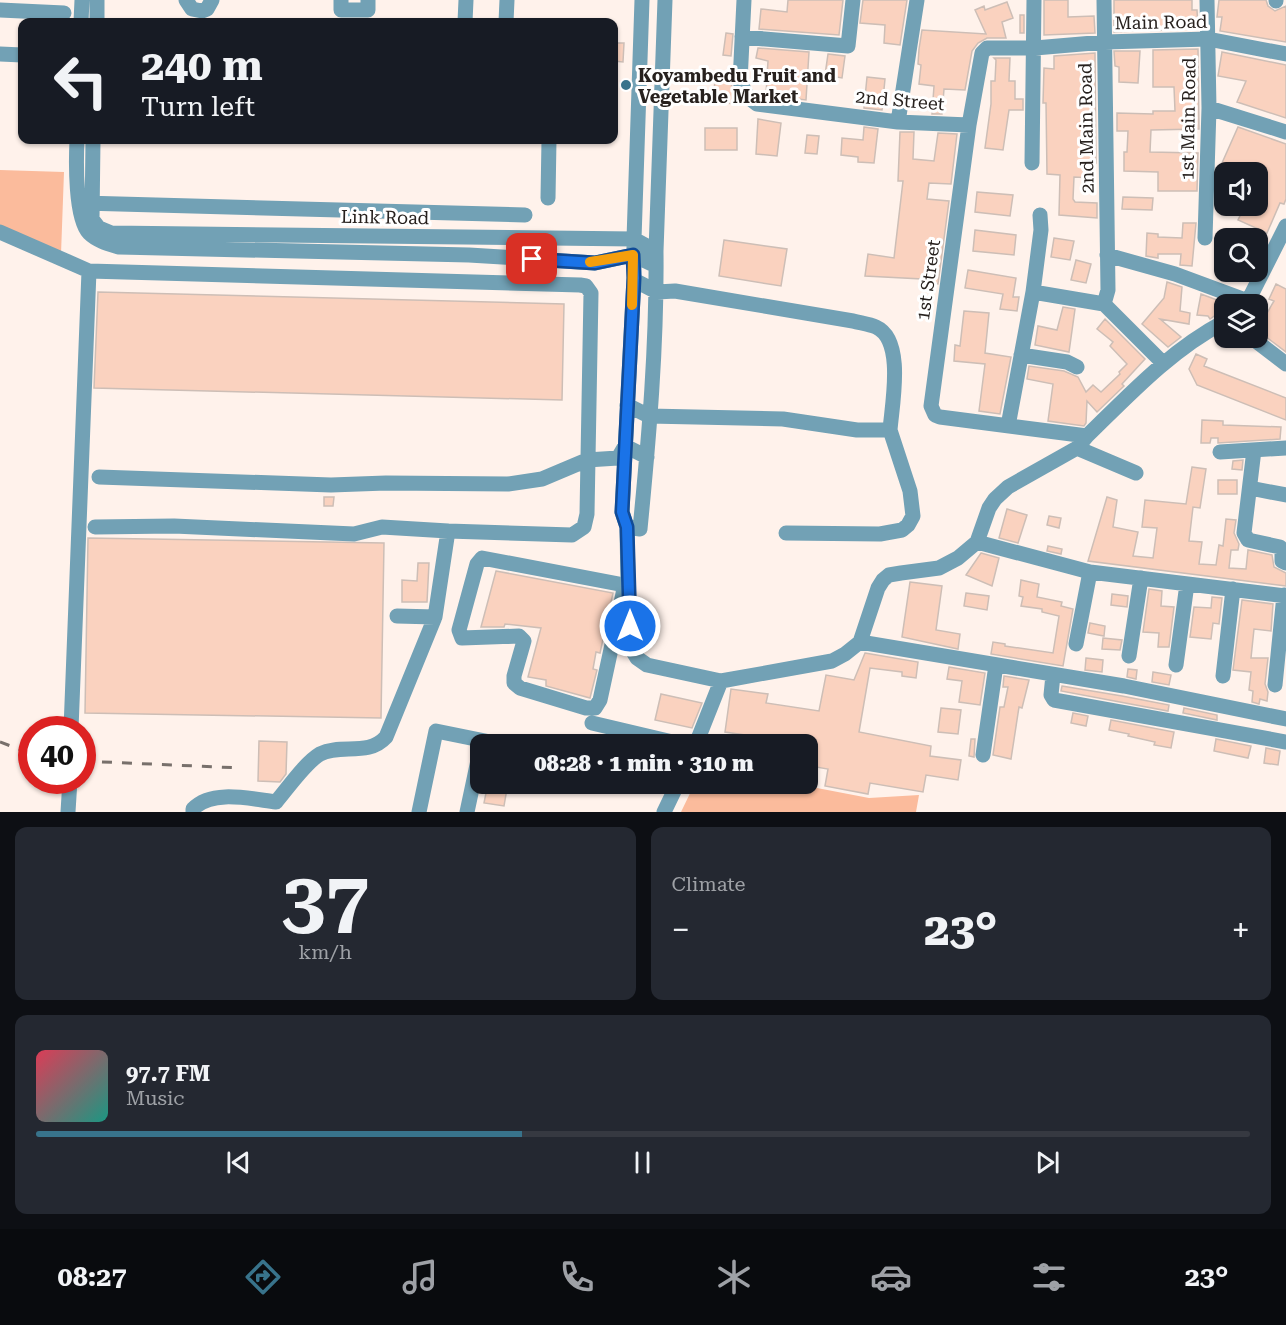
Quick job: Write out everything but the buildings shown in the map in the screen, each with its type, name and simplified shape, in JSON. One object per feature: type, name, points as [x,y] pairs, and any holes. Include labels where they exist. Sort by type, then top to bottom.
[{"type":"street","points":[[81,18],[82,0]]},
{"type":"street","points":[[96,18],[98,0]]},
{"type":"street","points":[[186,0],[192,9],[202,11],[207,9],[212,0]]},
{"type":"street","points":[[342,0],[341,10],[368,10],[368,0]]},
{"type":"street","points":[[465,18],[466,0]]},
{"type":"street","points":[[506,18],[507,0]]},
{"type":"street","points":[[642,0],[634,280],[622,512],[627,527],[624,615],[608,664],[600,700],[595,708],[586,708],[520,688],[514,683],[524,641],[519,636],[470,639],[462,638],[459,630],[477,564],[482,558],[619,584],[624,589],[624,615],[629,645],[637,658],[647,665],[721,681],[832,661],[860,642],[878,588],[883,580],[889,575],[939,568],[958,558],[977,542],[989,508],[1008,487],[1077,448],[1163,363],[1199,335],[1214,327]]},
{"type":"street","points":[[627,527],[640,529],[647,457],[657,292],[656,259],[665,0]]},
{"type":"street","points":[[744,0],[742,37],[848,46],[853,0]]},
{"type":"street","points":[[898,122],[917,0]]},
{"type":"street","points":[[1032,163],[1034,0]]},
{"type":"street","name":"2nd Main Road","points":[[1104,0],[1108,290],[1104,304]]},
{"type":"street","name":"1st Main Road","points":[[1205,238],[1209,108],[1207,0]]},
{"type":"street","points":[[0,10],[64,12]]},
{"type":"street","name":"2nd Street","points":[[742,37],[740,82],[748,97],[756,104],[898,122],[969,125]]},
{"type":"street","name":"Main Road","points":[[1035,48],[1105,42],[1208,39],[1286,54]]},
{"type":"street","name":"1st Street","points":[[1035,48],[984,49],[979,59],[931,406],[936,415],[940,417],[1087,436]]},
{"type":"street","points":[[0,54],[18,55]]},
{"type":"street","points":[[1209,108],[1286,132]]},
{"type":"street","points":[[77,144],[75,173],[86,203]]},
{"type":"street","points":[[93,144],[84,227],[91,236],[119,247],[469,255],[595,263],[633,255],[656,259]]},
{"type":"street","points":[[548,198],[549,144]]},
{"type":"street","points":[[86,203],[525,215]]},
{"type":"street","name":"Link Road","points":[[86,203],[95,224],[111,234],[634,239],[656,259]]},
{"type":"street","points":[[1008,426],[1033,292],[1041,231],[1040,215]]},
{"type":"street","points":[[1251,294],[1286,226]]},
{"type":"street","points":[[0,232],[89,271],[586,286],[591,293],[587,514],[584,527],[572,535],[382,527],[354,534],[174,526],[95,527]]},
{"type":"street","points":[[1107,255],[1175,274],[1224,294]]},
{"type":"street","points":[[72,716],[89,271]]},
{"type":"street","points":[[634,280],[657,292],[675,291],[853,321],[878,328],[891,344],[894,360],[890,430],[910,491],[913,516],[902,530],[880,534],[786,533]]},
{"type":"street","points":[[1033,292],[1104,304],[1163,363]]},
{"type":"street","points":[[1266,348],[1286,363]]},
{"type":"street","points":[[1021,355],[1067,362],[1077,367]]},
{"type":"street","points":[[627,405],[649,416],[783,419],[857,430],[890,430]]},
{"type":"street","points":[[99,477],[331,485],[508,484],[542,479],[587,460],[618,458],[625,446]]},
{"type":"street","points":[[625,446],[647,457]]},
{"type":"street","points":[[1077,448],[1136,473]]},
{"type":"street","points":[[1220,452],[1286,448]]},
{"type":"street","points":[[1254,450],[1244,532],[1246,538],[1280,547],[1282,561],[1286,563]]},
{"type":"street","points":[[1250,488],[1286,495]]},
{"type":"street","points":[[193,812],[198,804],[209,798],[276,802],[310,763],[323,753],[372,747],[381,743],[390,729],[435,617],[448,531]]},
{"type":"street","points":[[977,542],[1090,572],[1285,596],[1275,685]]},
{"type":"street","points":[[1076,644],[1090,572]]},
{"type":"street","points":[[1129,656],[1141,578]]},
{"type":"street","points":[[1176,665],[1187,584]]},
{"type":"street","points":[[1222,676],[1233,590]]},
{"type":"street","points":[[397,616],[435,617]]},
{"type":"street","points":[[860,642],[1125,686],[1286,719]]},
{"type":"street","points":[[608,664],[631,648]]},
{"type":"street","points":[[983,755],[996,665]]},
{"type":"street","points":[[1053,675],[1051,695],[1054,700],[1286,742]]},
{"type":"street","points":[[700,734],[721,681]]},
{"type":"street","points":[[592,723],[639,734]]},
{"type":"street","points":[[419,812],[436,731],[470,742]]},
{"type":"street","points":[[68,812],[69,794]]},
{"type":"street","points":[[467,812],[471,794]]},
{"type":"street","points":[[664,812],[673,794]]},
{"type":"shaded area","points":[[0,170],[64,172],[61,254],[0,230]]},
{"type":"shaded area","points":[[818,788],[869,798],[919,795],[916,812],[681,812],[690,794],[818,794]]},
{"type":"railway","points":[[0,742],[18,749]]},
{"type":"railway","points":[[96,762],[241,768]]},
{"type":"slow traffic","points":[[590,262],[633,255],[632,305]]},
{"type":"place","name":"Koyambedu Fruit and Vegetable Market","points":[[626,85]]},
{"type":"route","points":[[532,259],[595,263],[633,255],[634,278],[622,512],[627,527],[630,626]]}]
